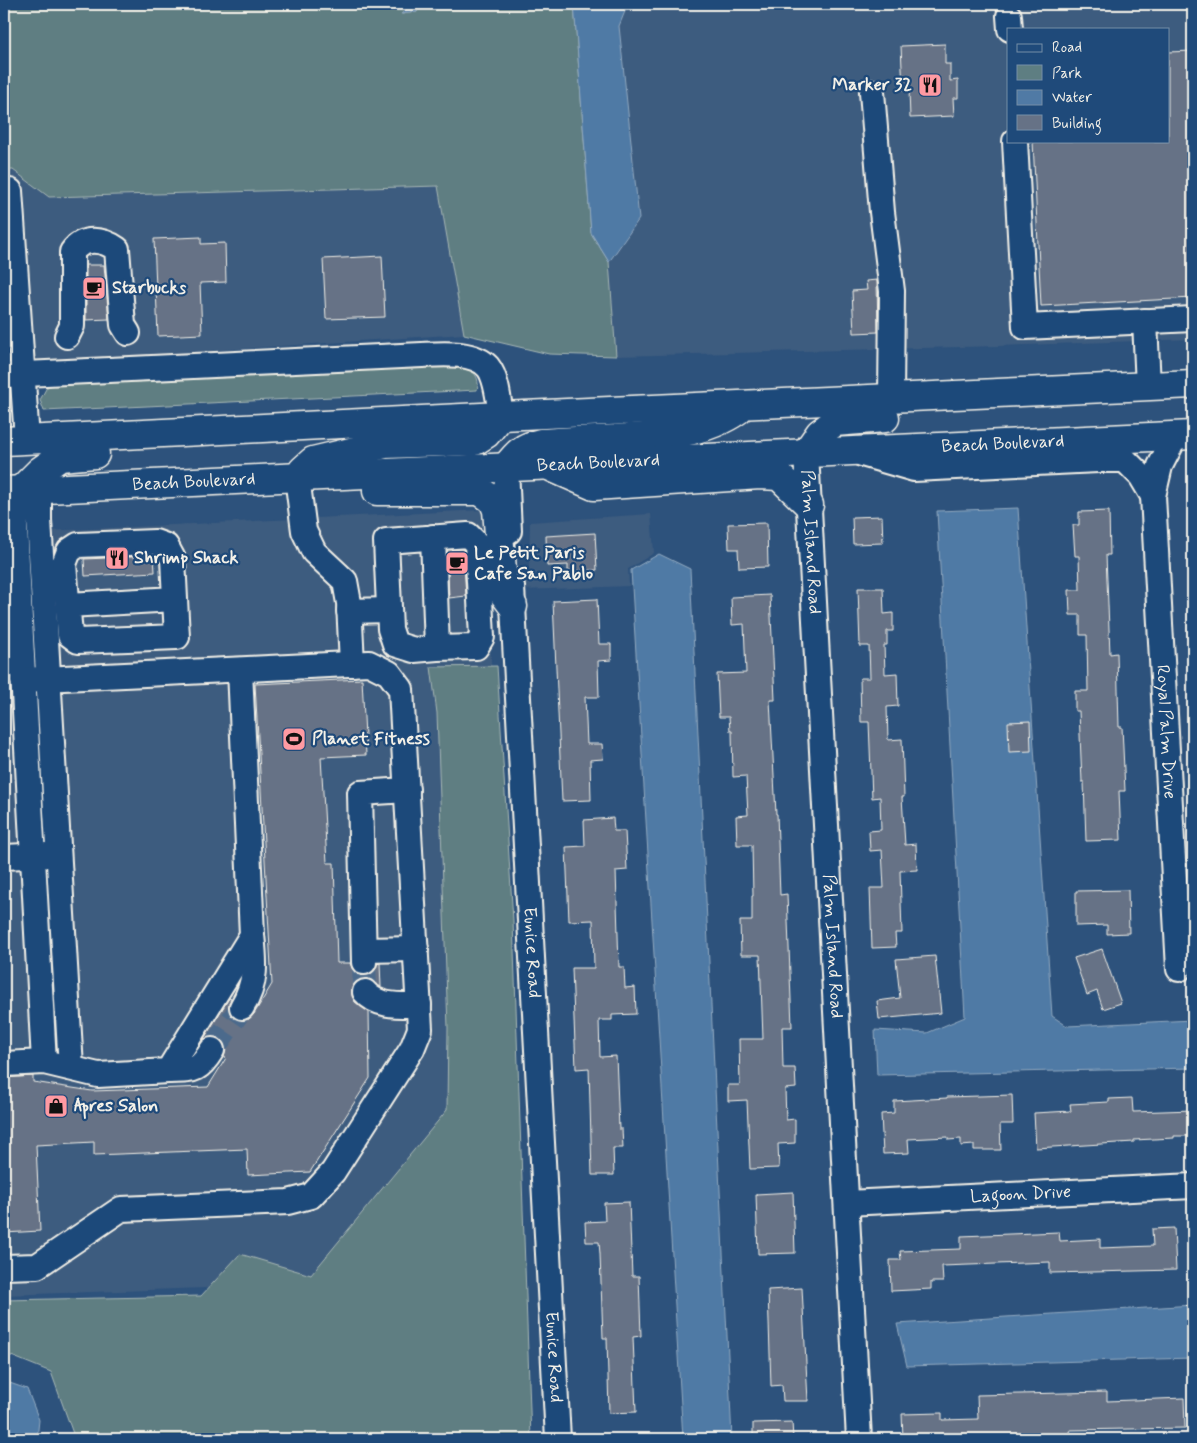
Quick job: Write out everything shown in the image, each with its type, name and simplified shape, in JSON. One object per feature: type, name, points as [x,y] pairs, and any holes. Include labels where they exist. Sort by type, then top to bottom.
[{"type":"highway","points":[[16,441],[501,416],[1193,384]]},
{"type":"highway","points":[[806,453],[820,433],[835,422],[863,418],[1037,411],[1076,390]]},
{"type":"highway","points":[[506,467],[518,452],[528,446],[542,443],[666,436],[725,420],[746,405]]},
{"type":"highway","points":[[297,477],[313,462],[385,444],[475,440],[486,434],[501,416]]},
{"type":"highway","points":[[21,490],[40,471],[60,457],[236,449],[295,428]]},
{"type":"highway","name":"Beach Boulevard","points":[[21,490],[1185,435]]},
{"type":"highway","points":[[548,465],[594,486],[760,475],[779,476],[809,505]]},
{"type":"highway","points":[[351,474],[362,485],[377,492],[464,490],[480,491],[488,495],[493,500],[497,510],[504,594],[514,606]]},
{"type":"street","points":[[872,92],[882,212],[892,291],[891,399]]},
{"type":"street","points":[[1016,142],[1025,327],[1193,319]]},
{"type":"street","points":[[4,192],[10,191],[16,441]]},
{"type":"street","points":[[67,336],[72,326],[72,252],[77,245],[93,241],[108,243],[117,249],[123,325],[128,333]]},
{"type":"street","points":[[1145,321],[1148,387]]},
{"type":"street","points":[[14,374],[422,355],[460,355],[477,360],[489,368],[498,393],[501,416]]},
{"type":"street","name":"Royal Palm Drive","points":[[1179,969],[1153,496],[1160,466],[1185,435]]},
{"type":"street","name":"Royal Palm Drive","points":[[851,451],[914,469],[1125,460],[1141,476],[1153,496]]},
{"type":"street","name":"Palm Island Road","points":[[806,453],[859,1439]]},
{"type":"street","name":"Eunice Road","points":[[506,467],[558,1439]]},
{"type":"street","points":[[297,477],[304,531],[314,552],[345,581],[350,611],[352,664]]},
{"type":"street","points":[[21,490],[40,520],[71,1068]]},
{"type":"street","points":[[21,490],[15,526],[12,626],[24,680],[44,1062]]},
{"type":"street","points":[[468,534],[477,544],[482,637],[476,647],[414,650],[395,644],[390,628],[386,541],[432,537],[468,534]]},
{"type":"street","points":[[432,537],[437,648]]},
{"type":"street","points":[[177,636],[78,641],[70,635],[64,564],[69,551],[78,545],[155,542],[166,546],[173,559],[177,636],[178,673]]},
{"type":"street","points":[[12,626],[45,619],[68,611],[175,599]]},
{"type":"street","points":[[350,611],[389,610]]},
{"type":"street","points":[[4,1267],[37,1266],[121,1209],[288,1202],[311,1196],[333,1172],[412,1048],[420,1029],[401,689],[389,673],[369,663],[24,680]]},
{"type":"street","points":[[240,670],[255,968],[250,995],[242,1007]]},
{"type":"street","points":[[407,790],[360,793],[364,956],[416,949]]},
{"type":"street","points":[[4,857],[58,854]]},
{"type":"street","points":[[168,1071],[252,935]]},
{"type":"street","points":[[365,992],[369,998],[386,1004],[419,1005]]},
{"type":"street","points":[[4,1064],[44,1062],[98,1075],[195,1070],[205,1062],[212,1050]]},
{"type":"street","name":"Lagoon Drive","points":[[847,1203],[1193,1186]]},
{"type":"shaded area","points":[[628,4],[837,4],[840,8],[853,4],[1157,4],[1193,10],[1193,339],[616,356],[609,262],[639,219],[619,26]]},
{"type":"shaded area","points":[[4,170],[13,170],[49,197],[438,186],[464,334],[148,355],[4,362]]},
{"type":"shaded area","points":[[484,510],[520,1277],[4,1295],[4,533]]},
{"type":"shaded area","points":[[651,514],[654,553],[628,569],[629,586],[522,590],[529,569],[530,522]]},
{"type":"green space","points":[[4,4],[409,4],[410,6],[402,14],[417,12],[419,4],[574,4],[591,233],[609,262],[616,356],[549,354],[464,334],[438,186],[49,197],[13,170],[4,170]]},
{"type":"green space","points":[[453,363],[472,371],[477,379],[477,390],[44,411],[40,400],[47,387],[64,382]]},
{"type":"green space","points":[[497,666],[513,921],[531,1439],[75,1439],[51,1372],[4,1353],[4,1300],[201,1296],[240,1254],[311,1275],[447,1110],[448,1028],[437,713],[431,667]]},
{"type":"water","points":[[409,4],[419,4],[417,12],[401,14],[410,6]]},
{"type":"water","points":[[574,4],[628,4],[619,26],[639,219],[609,262],[591,233]]},
{"type":"water","points":[[1193,4],[1193,10],[1158,5]]},
{"type":"water","points":[[1018,508],[1052,1016],[1067,1026],[1193,1020],[1193,1068],[877,1075],[875,1030],[927,1033],[965,1017],[937,511]]},
{"type":"water","points":[[659,554],[690,569],[732,1439],[683,1439],[631,570]]},
{"type":"water","points":[[1193,1305],[1193,1358],[907,1366],[897,1324]]},
{"type":"water","points":[[4,1381],[27,1389],[39,1420],[37,1439],[5,1439]]},
{"type":"building","name":"Marker 32","points":[[945,44],[945,64],[950,64],[950,81],[958,80],[958,98],[953,98],[954,116],[910,118],[909,90],[903,90],[901,46]]},
{"type":"building","points":[[1193,51],[1193,298],[1041,306],[1033,142],[1170,142],[1170,52]]},
{"type":"building","points":[[201,237],[201,244],[225,243],[226,282],[200,283],[202,334],[158,336],[154,239]]},
{"type":"building","points":[[382,256],[385,317],[326,319],[323,259]]},
{"type":"building","points":[[86,265],[104,265],[109,319],[86,320]]},
{"type":"building","points":[[877,280],[878,332],[854,333],[852,291],[867,290],[866,281]]},
{"type":"building","points":[[1109,511],[1110,555],[1106,555],[1110,654],[1117,653],[1119,727],[1122,727],[1125,791],[1119,791],[1121,840],[1086,841],[1079,711],[1075,711],[1075,691],[1088,691],[1087,635],[1080,635],[1080,615],[1070,615],[1069,590],[1080,590],[1079,556],[1075,556],[1073,525],[1079,525],[1079,512]]},
{"type":"building","points":[[882,516],[883,543],[853,544],[852,517]]},
{"type":"building","points":[[767,523],[768,567],[739,568],[738,549],[729,549],[728,524]]},
{"type":"building","points":[[595,533],[597,570],[568,571],[568,565],[547,566],[546,536]]},
{"type":"building","points":[[463,549],[466,596],[449,598],[447,550]]},
{"type":"building","points":[[154,556],[155,572],[85,576],[84,559]]},
{"type":"building","points":[[858,588],[883,588],[884,614],[893,613],[893,631],[887,631],[887,645],[884,645],[885,674],[897,673],[898,706],[887,707],[888,740],[902,739],[904,797],[902,797],[905,845],[916,844],[917,870],[900,871],[902,933],[895,933],[896,947],[872,948],[870,888],[884,888],[882,850],[870,851],[869,831],[881,830],[880,797],[872,798],[869,722],[861,722],[860,678],[870,678],[869,646],[860,646]]},
{"type":"building","points":[[770,595],[775,700],[770,700],[780,895],[787,894],[792,1027],[782,1027],[783,1068],[795,1068],[796,1088],[785,1089],[786,1120],[795,1119],[795,1143],[778,1144],[779,1168],[750,1169],[747,1100],[728,1101],[728,1085],[740,1085],[739,1039],[763,1039],[760,955],[741,955],[740,921],[752,921],[752,845],[737,845],[736,816],[748,815],[746,776],[733,777],[732,731],[730,731],[729,717],[719,717],[717,674],[746,673],[744,624],[732,625],[731,597]]},
{"type":"building","points":[[597,599],[599,644],[611,644],[611,660],[598,661],[599,697],[585,697],[587,744],[602,744],[603,759],[590,760],[591,800],[562,801],[553,601]]},
{"type":"building","points":[[362,679],[366,755],[321,757],[327,863],[334,863],[337,963],[350,963],[353,970],[364,976],[372,973],[376,969],[377,964],[380,963],[381,987],[369,979],[362,979],[356,982],[352,988],[355,1002],[369,1012],[370,1078],[310,1172],[248,1175],[247,1149],[94,1155],[94,1142],[36,1145],[40,1231],[4,1233],[4,1078],[33,1076],[33,1082],[92,1091],[208,1087],[226,1058],[224,1057],[226,1050],[224,1043],[219,1038],[212,1036],[203,1040],[229,998],[231,999],[228,1008],[231,1015],[243,1021],[249,1019],[254,1014],[272,984],[255,684]]},
{"type":"building","points":[[1030,721],[1031,751],[1009,752],[1008,722]]},
{"type":"building","points":[[613,818],[614,831],[625,831],[627,870],[616,871],[619,967],[624,967],[625,988],[635,987],[636,1014],[612,1015],[612,1020],[599,1020],[600,1057],[616,1056],[619,1129],[622,1129],[623,1148],[613,1148],[614,1175],[592,1175],[589,1068],[576,1069],[572,968],[594,968],[593,920],[569,921],[566,847],[585,846],[584,820]]},
{"type":"building","points":[[1128,890],[1129,933],[1107,934],[1107,925],[1076,926],[1076,891]]},
{"type":"building","points":[[1102,949],[1121,1003],[1103,1009],[1097,991],[1087,995],[1074,958]]},
{"type":"building","points":[[935,956],[941,1013],[879,1019],[877,1001],[900,998],[896,959]]},
{"type":"building","points":[[1012,1095],[1013,1124],[1000,1124],[1001,1150],[974,1150],[974,1145],[961,1146],[961,1139],[948,1140],[948,1137],[908,1139],[909,1153],[883,1154],[881,1114],[894,1113],[894,1101]]},
{"type":"building","points":[[1132,1098],[1133,1112],[1193,1110],[1193,1136],[1036,1148],[1034,1113],[1071,1111],[1070,1104],[1109,1102],[1109,1099]]},
{"type":"building","points":[[793,1192],[795,1253],[758,1254],[756,1194]]},
{"type":"building","points":[[629,1202],[632,1276],[639,1276],[641,1336],[633,1337],[636,1412],[609,1413],[607,1338],[603,1338],[599,1242],[586,1242],[585,1222],[605,1221],[604,1203]]},
{"type":"building","points":[[1174,1228],[1176,1270],[1050,1273],[1050,1262],[942,1266],[943,1282],[931,1282],[931,1289],[891,1291],[890,1260],[901,1260],[900,1251],[961,1249],[961,1236],[1059,1232],[1060,1241],[1100,1239],[1100,1248],[1153,1246],[1152,1229]]},
{"type":"building","points":[[802,1288],[808,1401],[783,1401],[782,1385],[771,1386],[768,1290]]},
{"type":"building","points":[[1107,1392],[1107,1401],[1184,1398],[1185,1428],[1070,1430],[1071,1439],[903,1439],[902,1414],[942,1413],[942,1420],[978,1419],[977,1395]]},
{"type":"building","points":[[792,1422],[793,1439],[753,1439],[753,1423]]},
{"type":"tunnel","points":[[364,962],[365,992]]},
{"type":"tunnel","points":[[212,1050],[242,1007]]},
{"type":"place","name":"Marker 32","points":[[930,85]]},
{"type":"place","name":"Starbucks","points":[[94,288]]},
{"type":"place","name":"Shrimp Shack","points":[[117,558]]},
{"type":"place","name":"Le Petit Paris Cafe San Pablo","points":[[457,563]]},
{"type":"place","name":"Planet Fitness","points":[[294,739]]},
{"type":"place","name":"Apres Salon","points":[[56,1106]]}]
